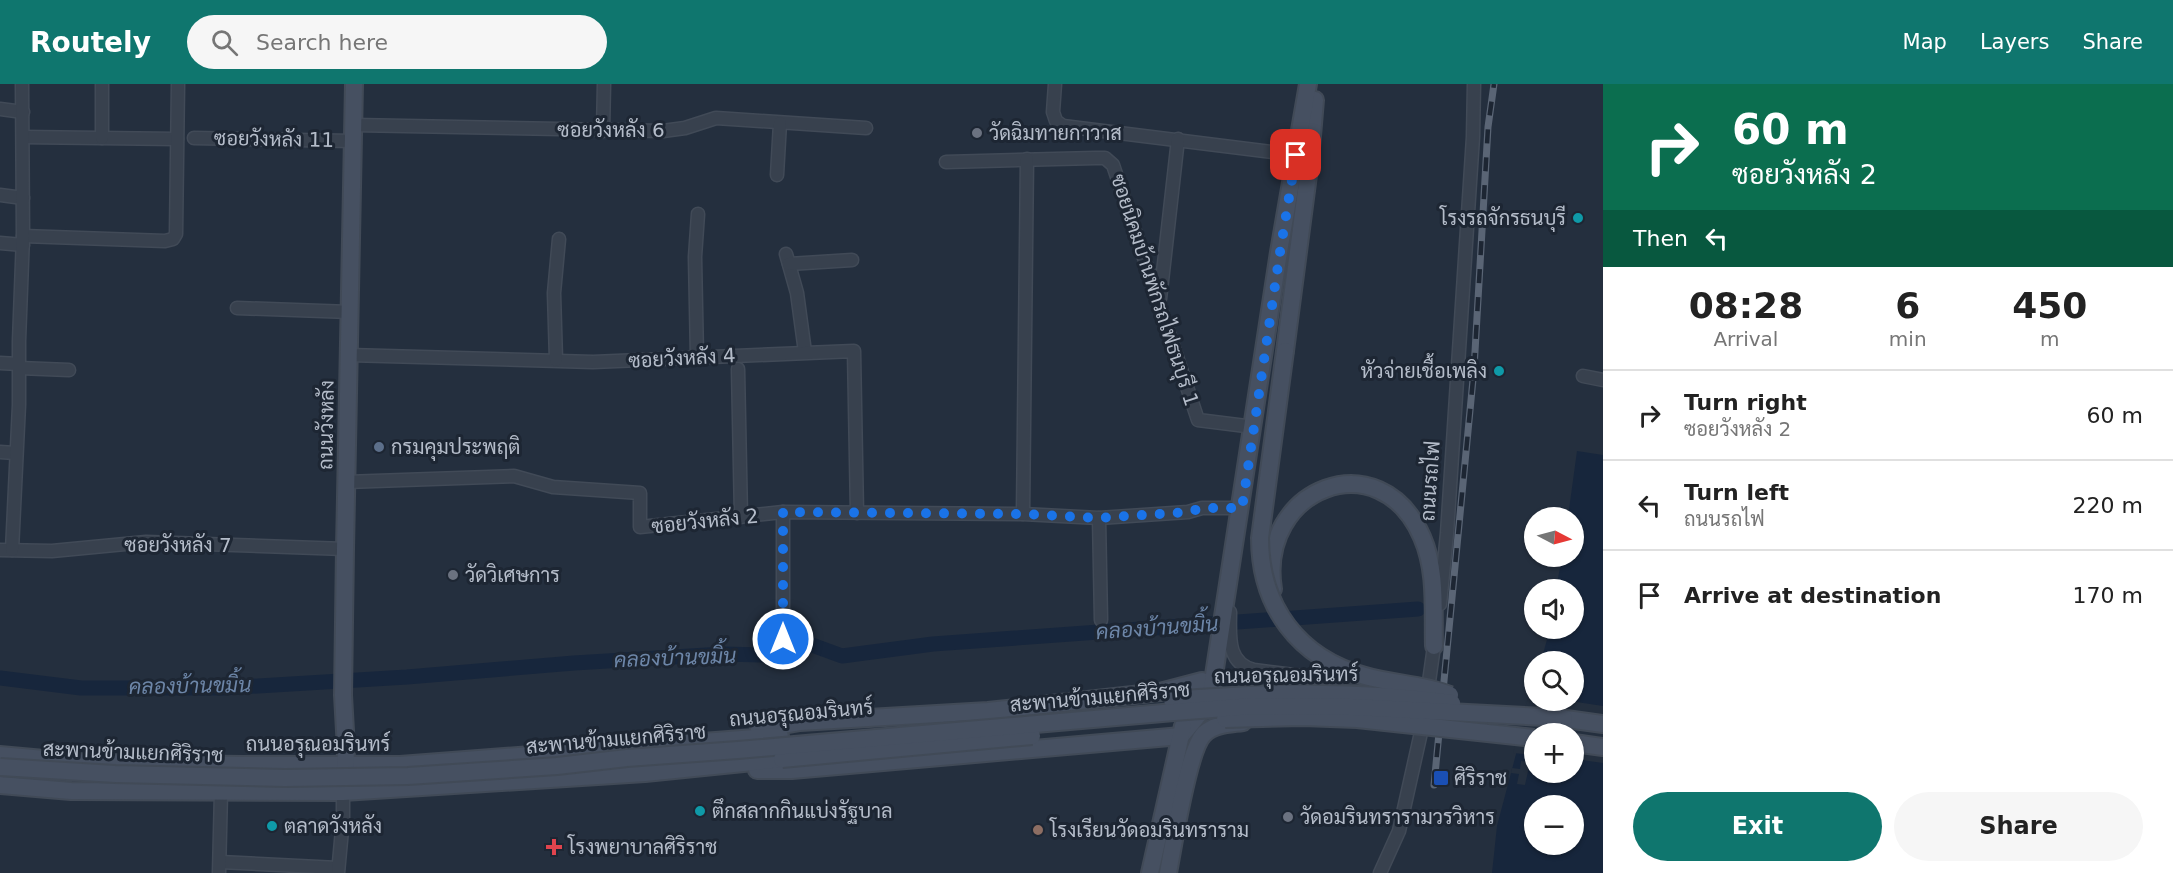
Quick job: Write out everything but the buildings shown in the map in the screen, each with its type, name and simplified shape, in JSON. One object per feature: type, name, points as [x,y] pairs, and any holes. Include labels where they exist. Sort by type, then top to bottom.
[{"type":"main road","name":"ถนนวังหลัง","points":[[343,792],[346,766],[343,674],[354,84]]},
{"type":"main road","points":[[1150,873],[1187,709],[1225,641],[1229,580],[1308,84]]},
{"type":"main road","points":[[1316,84],[1310,160],[1262,519],[1260,555],[1269,594],[1287,626],[1310,649],[1340,667],[1370,677],[1435,690],[1473,706]]},
{"type":"main road","points":[[1287,626],[1276,600],[1272,582],[1272,563],[1277,538],[1288,518],[1302,501],[1315,492],[1338,485],[1366,486],[1380,490],[1397,502],[1414,521],[1423,538],[1433,585],[1436,618],[1434,646]]},
{"type":"main road","points":[[723,765],[748,770],[792,770],[1181,736],[1210,701],[1217,659]]},
{"type":"main road","points":[[730,740],[756,730],[783,724],[988,711],[1160,692],[1202,681]]},
{"type":"main road","name":"ถนนอรุณอมรินทร์","points":[[0,755],[88,763],[400,765],[780,736],[1234,695],[1346,693],[1399,696],[1603,724]]},
{"type":"main road","name":"สะพานข้ามแยกศิริราช","points":[[0,767],[115,774],[285,778],[408,776],[1213,709],[1320,706],[1564,718]]},
{"type":"main road","name":"สะพานข้ามแยกศิริราช","points":[[1414,711],[1524,735]]},
{"type":"main road","points":[[0,785],[71,791],[221,792],[343,792],[459,786],[723,765],[1191,721],[1280,718],[1357,719],[1524,736]]},
{"type":"main road","points":[[1168,873],[1191,761],[1201,738],[1210,729],[1225,724],[1280,718]]},
{"type":"main road","points":[[1584,744],[1603,747]]},
{"type":"street","points":[[6,550],[19,405],[23,241],[22,84]]},
{"type":"street","points":[[102,84],[102,138]]},
{"type":"street","points":[[0,243],[165,241],[173,239],[176,234],[178,84]]},
{"type":"street","points":[[603,131],[604,84]]},
{"type":"street","points":[[1055,84],[1053,112],[1056,121],[1063,126],[1296,155]]},
{"type":"street","name":"ถนนรถไฟ","points":[[1436,618],[1448,532],[1474,123],[1473,84]]},
{"type":"street","points":[[0,109],[23,112]]},
{"type":"street","name":"ซอยวังหลัง 6","points":[[353,133],[663,131],[685,128],[716,118],[866,128]]},
{"type":"street","points":[[777,175],[780,123]]},
{"type":"street","name":"ซอยวังหลัง 11","points":[[194,138],[353,133]]},
{"type":"street","points":[[23,137],[177,139]]},
{"type":"street","points":[[1159,303],[1178,139]]},
{"type":"street","name":"ซอยนิคมบ้านพักรถไฟธนบุรี 1","points":[[946,162],[1105,158],[1113,165],[1198,420],[1254,427]]},
{"type":"street","points":[[1023,514],[1027,159]]},
{"type":"street","points":[[0,195],[23,198]]},
{"type":"street","points":[[697,357],[694,257],[698,214]]},
{"type":"street","points":[[556,360],[554,293],[559,239]]},
{"type":"street","points":[[805,352],[797,293],[787,259],[852,260]]},
{"type":"street","points":[[237,308],[350,312]]},
{"type":"street","name":"ซอยวังหลัง 4","points":[[349,355],[593,362],[852,350],[855,352],[857,513]]},
{"type":"street","points":[[0,363],[69,370]]},
{"type":"street","points":[[738,369],[741,517]]},
{"type":"street","points":[[1583,376],[1603,380]]},
{"type":"street","points":[[0,452],[15,453]]},
{"type":"street","name":"ซอยวังหลัง 2","points":[[346,482],[514,476],[553,487],[640,493],[640,527],[783,512],[1023,514],[1099,518],[1188,512],[1202,508],[1242,508]]},
{"type":"street","points":[[783,512],[783,639]]},
{"type":"street","points":[[1099,518],[1101,620]]},
{"type":"street","name":"ซอยวังหลัง 7","points":[[6,550],[52,551],[146,542],[345,549]]},
{"type":"street","points":[[1225,641],[1236,660],[1249,669],[1428,693]]},
{"type":"street","points":[[1380,873],[1399,831],[1423,729],[1434,646]]},
{"type":"street","points":[[221,792],[219,867],[338,870],[343,792]]},
{"type":"water","points":[[1577,451],[1603,455],[1603,873],[1492,873],[1497,826],[1524,724],[1524,783],[1584,783],[1584,723],[1524,723],[1527,711],[1584,711],[1584,651],[1544,651],[1547,639],[1584,639],[1584,579],[1558,579],[1560,567],[1584,567],[1584,507],[1569,507]]},
{"type":"pier","points":[[1584,703],[1603,706],[1603,763],[1584,760],[1584,723],[1524,723],[1524,754],[1513,753],[1524,711],[1584,711]]},
{"type":"pier","name":"วัดอมรินทรารามวรวิหาร","points":[[1521,761],[1524,761],[1525,785],[1517,784],[1519,774],[1511,773],[1512,768],[1520,769]]},
{"type":"waterway","name":"คลองบ้านขมิ้น","points":[[0,678],[81,688],[223,688],[407,677],[574,663],[723,654],[762,655],[812,645],[842,656],[933,644],[1418,609]]},
{"type":"railway","points":[[1434,785],[1474,369],[1488,127],[1494,84]]},
{"type":"place","name":"วัดฉิมทายกาวาส","points":[[977,133]]},
{"type":"place","name":"โรงรถจักรธนบุรี","points":[[1578,218]]},
{"type":"place","name":"หัวจ่ายเชื้อเพลิง","points":[[1499,371]]},
{"type":"place","name":"กรมคุมประพฤติ","points":[[379,447]]},
{"type":"place","name":"วัดวิเศษการ","points":[[453,575]]},
{"type":"place","name":"ศิริราช","points":[[1441,778]]},
{"type":"place","name":"ตึกสลากกินแบ่งรัฐบาล","points":[[700,811]]},
{"type":"place","name":"วัดอมรินทรารามวรวิหาร","points":[[1288,817]]},
{"type":"place","name":"ตลาดวังหลัง","points":[[272,826]]},
{"type":"place","name":"โรงเรียนวัดอมรินทราราม","points":[[1038,830]]},
{"type":"place","name":"โรงพยาบาลศิริราช","points":[[554,847]]},
{"type":"route","points":[[783,639],[783,512],[1023,514],[1099,518],[1188,512],[1202,508],[1242,508],[1296,155]]}]
